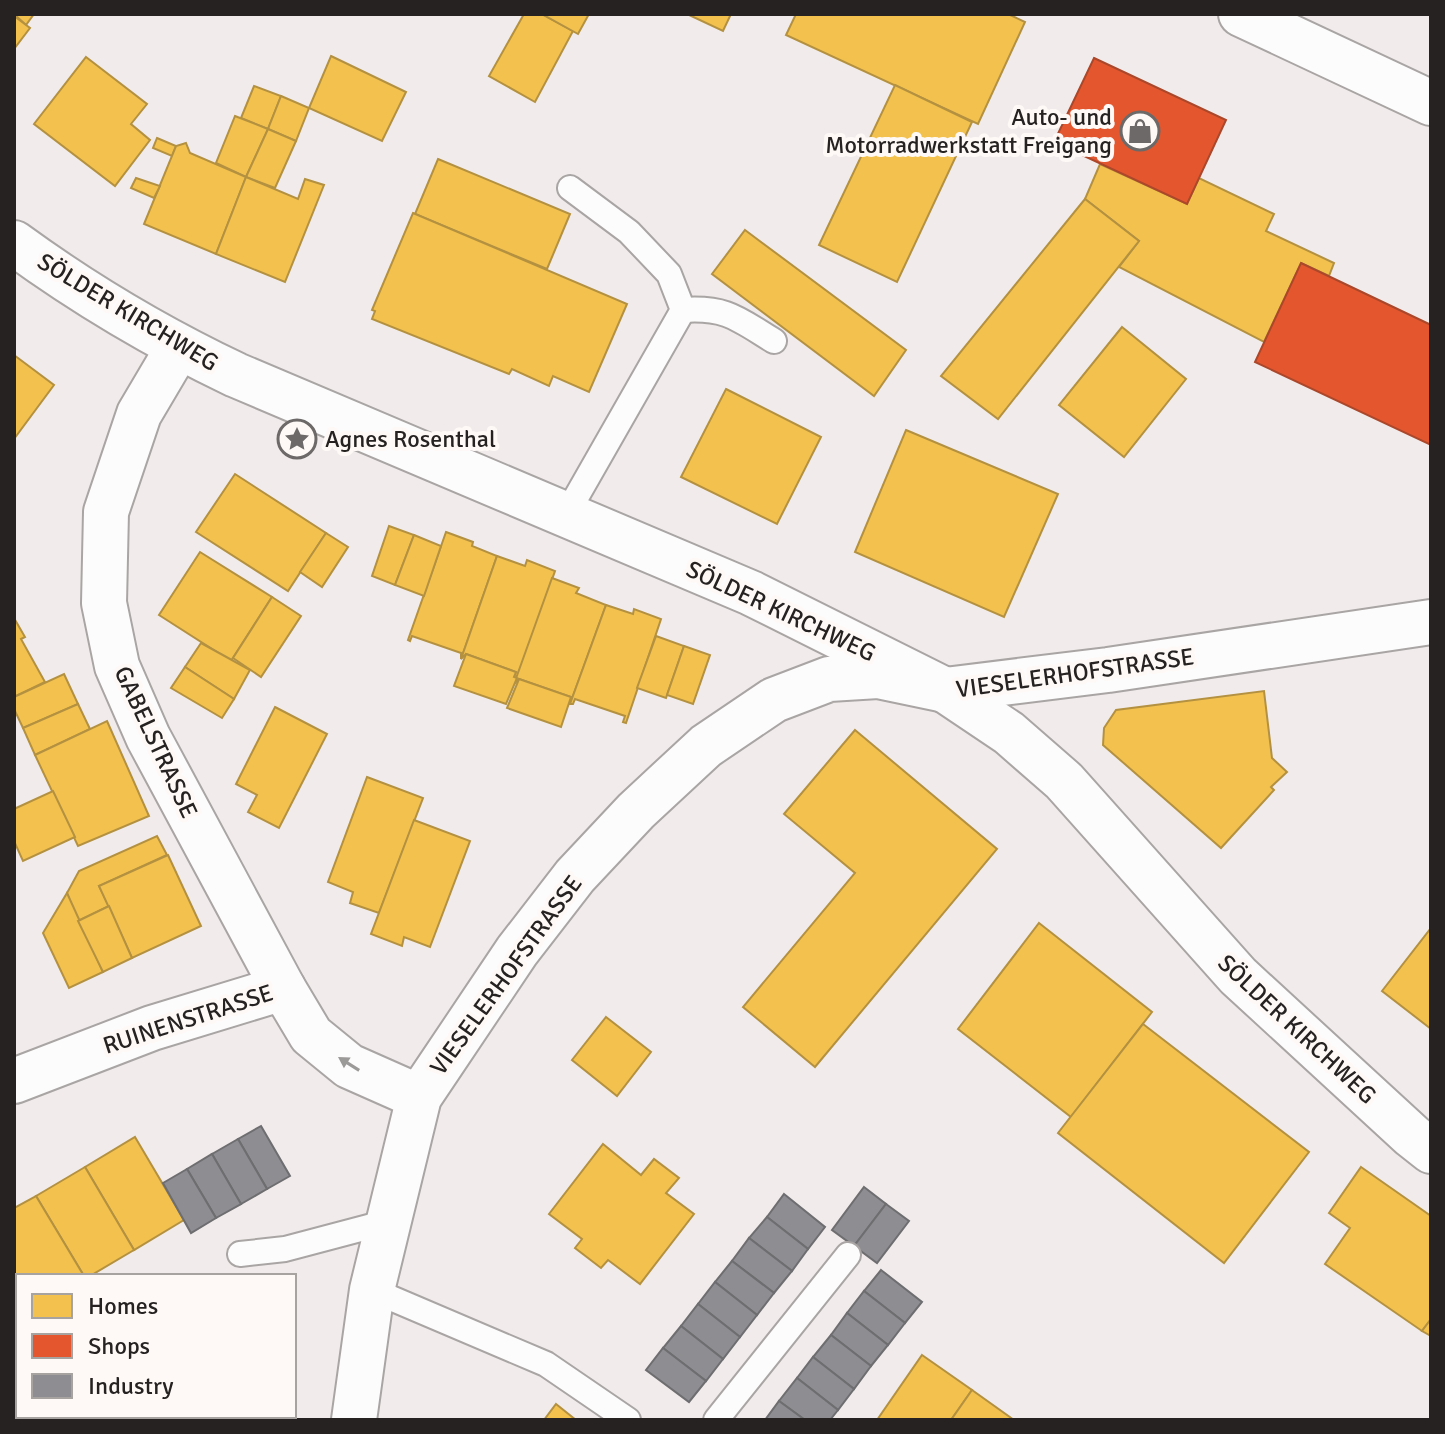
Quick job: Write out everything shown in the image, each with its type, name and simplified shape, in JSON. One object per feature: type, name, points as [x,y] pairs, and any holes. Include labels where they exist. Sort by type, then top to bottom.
[{"type":"street","points":[[1241,14],[1431,103]]},
{"type":"street","name":"SÖLDER KIRCHWEG","points":[[14,243],[64,279],[178,348],[751,593],[945,690],[1009,733],[1064,781],[1238,976],[1431,1151]]},
{"type":"street","name":"GABELSTRASSE","points":[[178,348],[139,414],[106,512],[104,603],[117,666],[148,737],[283,988]]},
{"type":"street","name":"VIESELERHOFSTRASSE","points":[[354,1420],[372,1290],[419,1097],[517,951],[575,876],[636,811],[706,746],[774,700],[829,679],[878,676],[945,690],[1108,670],[1431,622]]},
{"type":"street","name":"RUINENSTRASSE","points":[[14,1081],[152,1028],[283,988],[311,1035],[349,1066],[419,1097]]},
{"type":"lane","points":[[570,188],[629,232],[669,274],[683,310]]},
{"type":"lane","points":[[683,310],[708,308],[730,314],[774,341]]},
{"type":"lane","points":[[566,515],[683,310]]},
{"type":"lane","points":[[240,1254],[285,1249],[387,1222]]},
{"type":"lane","points":[[716,1420],[848,1255]]},
{"type":"lane","points":[[372,1290],[546,1364],[628,1420]]},
{"type":"building: Homes","points":[[14,14],[34,14],[26,25]]},
{"type":"building: Homes","points":[[524,14],[542,14],[573,31],[535,102],[489,76]]},
{"type":"building: Homes","points":[[542,14],[589,14],[578,34]]},
{"type":"building: Homes","points":[[687,14],[731,14],[723,31]]},
{"type":"building: Homes","points":[[796,14],[1008,14],[1025,22],[978,124],[786,35]]},
{"type":"building: Homes","points":[[14,16],[30,28],[14,49]]},
{"type":"building: Homes","points":[[331,56],[406,92],[382,141],[309,108]]},
{"type":"building: Homes","points":[[86,57],[147,104],[131,124],[150,140],[115,186],[34,124]]},
{"type":"building: Homes","points":[[895,85],[972,122],[897,282],[819,245]]},
{"type":"building: Homes","points":[[254,86],[281,96],[268,129],[241,118]]},
{"type":"building: Homes","points":[[281,96],[309,108],[296,141],[268,129]]},
{"type":"building: Homes","points":[[235,116],[268,129],[246,177],[216,163]]},
{"type":"building: Homes","points":[[268,129],[296,141],[275,188],[246,177]]},
{"type":"building: Homes","points":[[157,138],[176,146],[172,156],[153,148]]},
{"type":"building: Homes","points":[[186,143],[190,153],[246,177],[216,254],[144,224],[176,146]]},
{"type":"building: Homes","points":[[438,159],[570,214],[547,269],[415,214]]},
{"type":"building: Homes","points":[[1100,164],[1187,204],[1199,178],[1274,214],[1266,231],[1334,263],[1329,276],[1301,263],[1264,342],[1119,267],[1139,241],[1085,199]]},
{"type":"building: Homes","points":[[246,177],[298,199],[305,179],[324,185],[285,282],[216,254]]},
{"type":"building: Homes","points":[[136,178],[160,186],[154,198],[131,188]]},
{"type":"building: Homes","points":[[1085,199],[1139,241],[998,419],[941,376]]},
{"type":"building: Homes","points":[[413,213],[627,304],[589,392],[553,376],[549,386],[512,369],[509,374],[372,319],[375,311],[372,310]]},
{"type":"building: Homes","points":[[745,230],[906,350],[874,396],[712,274]]},
{"type":"building: Homes","points":[[1122,327],[1186,379],[1124,457],[1059,405]]},
{"type":"building: Homes","points":[[14,355],[54,385],[14,439]]},
{"type":"building: Homes","points":[[726,389],[821,437],[777,524],[681,477]]},
{"type":"building: Homes","points":[[906,430],[1058,494],[1004,617],[855,552]]},
{"type":"building: Homes","points":[[235,474],[326,533],[288,591],[196,532]]},
{"type":"building: Homes","points":[[389,526],[414,535],[395,585],[372,576]]},
{"type":"building: Homes","points":[[446,532],[473,542],[472,546],[497,556],[461,659],[461,653],[412,636],[408,640]]},
{"type":"building: Homes","points":[[326,533],[348,547],[322,587],[300,572]]},
{"type":"building: Homes","points":[[414,535],[441,546],[424,596],[395,585]]},
{"type":"building: Homes","points":[[200,552],[272,597],[231,661],[159,615]]},
{"type":"building: Homes","points":[[497,556],[525,566],[527,560],[555,571],[517,678],[514,677],[516,672],[466,654],[461,659]]},
{"type":"building: Homes","points":[[552,578],[579,588],[576,593],[606,605],[570,704],[571,697],[519,679],[514,684]]},
{"type":"building: Homes","points":[[272,597],[301,616],[261,677],[233,658]]},
{"type":"building: Homes","points":[[606,605],[633,614],[634,609],[661,619],[626,723],[623,722],[625,716],[575,699],[570,704]]},
{"type":"building: Homes","points":[[14,618],[25,637],[21,639],[45,682],[14,697]]},
{"type":"building: Homes","points":[[656,636],[684,646],[666,698],[637,688]]},
{"type":"building: Homes","points":[[201,643],[250,670],[234,699],[185,667]]},
{"type":"building: Homes","points":[[684,646],[710,655],[693,704],[667,695]]},
{"type":"building: Homes","points":[[466,654],[516,672],[514,677],[517,678],[506,704],[454,686]]},
{"type":"building: Homes","points":[[185,667],[234,699],[222,718],[171,688]]},
{"type":"building: Homes","points":[[64,674],[78,704],[23,728],[14,709],[14,697]]},
{"type":"building: Homes","points":[[519,679],[571,697],[561,727],[507,708]]},
{"type":"building: Homes","points":[[1264,691],[1272,758],[1287,772],[1221,848],[1103,745],[1104,728],[1116,710]]},
{"type":"building: Homes","points":[[78,704],[90,729],[35,755],[23,728]]},
{"type":"building: Homes","points":[[275,707],[327,734],[279,828],[248,812],[257,795],[236,784]]},
{"type":"building: Homes","points":[[107,721],[149,816],[78,846],[35,755]]},
{"type":"building: Homes","points":[[855,730],[997,849],[815,1067],[743,1007],[855,873],[784,814]]},
{"type":"building: Homes","points":[[367,777],[423,798],[379,913],[350,903],[353,892],[328,882]]},
{"type":"building: Homes","points":[[53,791],[75,837],[23,861],[14,841],[14,809]]},
{"type":"building: Homes","points":[[414,820],[470,841],[430,947],[404,937],[402,946],[371,934]]},
{"type":"building: Homes","points":[[157,836],[167,855],[99,886],[109,906],[78,921],[67,893],[79,871]]},
{"type":"building: Homes","points":[[168,855],[201,926],[132,958],[99,886]]},
{"type":"building: Homes","points":[[67,893],[103,972],[69,988],[43,933]]},
{"type":"building: Homes","points":[[109,906],[132,958],[103,972],[78,921]]},
{"type":"building: Homes","points":[[1039,923],[1152,1012],[1071,1117],[958,1029]]},
{"type":"building: Homes","points":[[1431,928],[1431,1029],[1382,991]]},
{"type":"building: Homes","points":[[606,1017],[651,1052],[617,1096],[572,1060]]},
{"type":"building: Homes","points":[[1143,1024],[1309,1152],[1224,1263],[1058,1133]]},
{"type":"building: Homes","points":[[135,1137],[184,1220],[134,1250],[85,1167]]},
{"type":"building: Homes","points":[[603,1144],[641,1175],[654,1159],[679,1178],[666,1193],[694,1214],[640,1284],[608,1260],[601,1268],[575,1248],[582,1239],[549,1214]]},
{"type":"building: Homes","points":[[85,1167],[134,1250],[93,1274],[83,1274],[36,1196]]},
{"type":"building: Homes","points":[[1361,1167],[1431,1216],[1431,1319],[1422,1331],[1325,1264],[1350,1228],[1329,1213]]},
{"type":"building: Homes","points":[[36,1196],[83,1274],[16,1274],[16,1276],[14,1208]]},
{"type":"building: Homes","points":[[14,1273],[16,1318],[14,1320]]},
{"type":"building: Homes","points":[[1431,1319],[1431,1336],[1422,1331]]},
{"type":"building: Homes","points":[[922,1355],[972,1390],[951,1420],[877,1420]]},
{"type":"building: Homes","points":[[972,1390],[1014,1420],[951,1420]]},
{"type":"building: Homes","points":[[556,1404],[576,1420],[544,1420]]},
{"type":"building: Homes","points":[[193,1418],[270,1418],[266,1420]]},
{"type":"building: Shops","name":"Auto- und Motorradwerkstatt Freigang","points":[[1094,58],[1226,120],[1187,204],[1054,142]]},
{"type":"building: Shops","points":[[1301,263],[1431,325],[1431,445],[1255,362]]},
{"type":"building: Industry","points":[[261,1126],[290,1176],[267,1189],[238,1139]]},
{"type":"building: Industry","points":[[238,1139],[267,1189],[241,1204],[212,1154]]},
{"type":"building: Industry","points":[[212,1154],[241,1204],[216,1218],[187,1169]]},
{"type":"building: Industry","points":[[187,1169],[216,1218],[191,1233],[163,1183]]},
{"type":"building: Industry","points":[[864,1187],[886,1204],[854,1246],[832,1230]]},
{"type":"building: Industry","points":[[784,1194],[825,1227],[808,1249],[767,1217]]},
{"type":"building: Industry","points":[[886,1204],[909,1221],[877,1263],[854,1246]]},
{"type":"building: Industry","points":[[767,1217],[808,1249],[792,1271],[749,1238]]},
{"type":"building: Industry","points":[[749,1238],[792,1271],[774,1293],[732,1261]]},
{"type":"building: Industry","points":[[732,1261],[774,1293],[757,1315],[715,1282]]},
{"type":"building: Industry","points":[[881,1270],[922,1302],[905,1323],[864,1291]]},
{"type":"building: Industry","points":[[715,1282],[757,1315],[740,1337],[698,1304]]},
{"type":"building: Industry","points":[[864,1291],[905,1323],[888,1345],[847,1313]]},
{"type":"building: Industry","points":[[698,1304],[740,1337],[723,1359],[681,1326]]},
{"type":"building: Industry","points":[[847,1313],[888,1345],[871,1366],[831,1335]]},
{"type":"building: Industry","points":[[681,1326],[723,1359],[706,1381],[663,1348]]},
{"type":"building: Industry","points":[[831,1335],[871,1366],[854,1389],[813,1357]]},
{"type":"building: Industry","points":[[663,1348],[706,1381],[689,1402],[646,1370]]},
{"type":"building: Industry","points":[[813,1357],[854,1389],[838,1410],[797,1378]]},
{"type":"building: Industry","points":[[797,1378],[838,1410],[830,1420],[805,1420],[779,1401]]},
{"type":"building: Industry","points":[[779,1401],[805,1420],[765,1420]]},
{"type":"place","name":"Auto- und Motorradwerkstatt Freigang","points":[[1140,131]]},
{"type":"place","name":"Agnes Rosenthal","points":[[297,439]]}]
